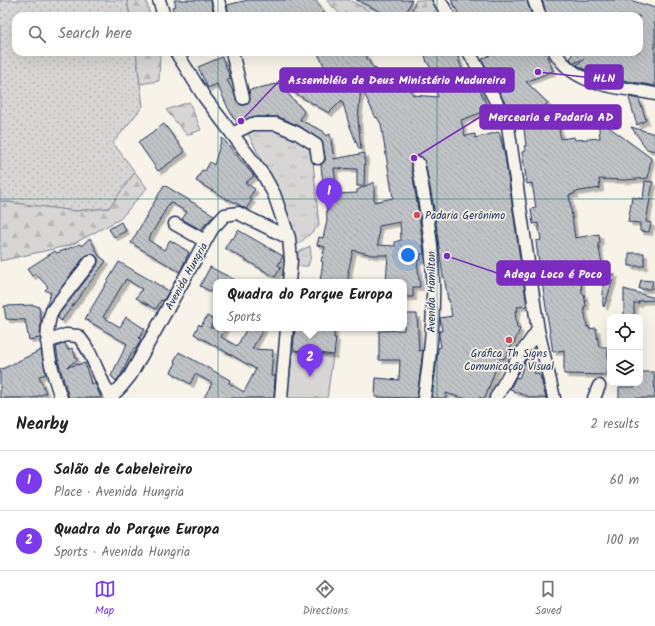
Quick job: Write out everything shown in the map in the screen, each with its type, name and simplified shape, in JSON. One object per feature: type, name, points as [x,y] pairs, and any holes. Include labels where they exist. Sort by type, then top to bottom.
[{"type":"street","points":[[159,0],[163,12]]},
{"type":"street","points":[[218,0],[221,12]]},
{"type":"street","points":[[439,0],[446,12]]},
{"type":"street","points":[[534,0],[538,12]]},
{"type":"street","points":[[179,56],[205,98],[264,176],[274,194],[289,238],[291,260],[289,279]]},
{"type":"street","points":[[233,56],[243,98]]},
{"type":"street","points":[[471,56],[508,126],[538,330],[554,398]]},
{"type":"street","points":[[558,56],[565,66],[578,76],[597,83],[655,94]]},
{"type":"street","points":[[232,134],[252,124],[276,124],[297,133],[316,145],[318,158]]},
{"type":"street","name":"Avenida Hamilton","points":[[418,163],[431,245],[433,284],[432,320],[424,398]]},
{"type":"street","name":"Avenida Hungria","points":[[47,342],[66,335],[78,336],[88,351],[111,398],[130,376],[205,241],[219,220],[225,215],[238,213],[289,238]]},
{"type":"street","points":[[174,224],[205,241]]},
{"type":"street","points":[[61,398],[55,380],[47,342],[48,324],[52,310],[91,261]]},
{"type":"street","points":[[496,398],[518,358],[538,330]]},
{"type":"street","points":[[281,398],[287,331]]},
{"type":"street","points":[[594,398],[599,386]]},
{"type":"green space","points":[[0,0],[127,0],[129,12],[12,12],[12,56],[137,56],[143,106],[113,143],[135,172],[109,208],[75,211],[0,201]]},
{"type":"green space","points":[[127,0],[146,0],[149,12],[129,12]]},
{"type":"green space","points":[[326,0],[349,0],[370,11],[369,12],[338,12]]},
{"type":"green space","points":[[416,0],[431,0],[438,7],[434,12],[418,12],[412,10]]},
{"type":"green space","points":[[136,56],[160,56],[159,81],[140,84]]},
{"type":"green space","points":[[189,102],[201,130],[187,135],[166,110]]},
{"type":"green space","points":[[271,128],[300,141],[312,150],[319,226],[295,247],[277,193],[248,133],[258,129]]},
{"type":"green space","points":[[135,172],[147,188],[120,219],[71,245],[0,261],[0,201],[75,211],[109,208]]},
{"type":"green space","points":[[310,246],[311,256],[308,266],[297,266],[298,252]]},
{"type":"green space","points":[[293,351],[333,356],[327,398],[287,398]]},
{"type":"building","points":[[174,0],[211,0],[213,12],[174,12],[172,7],[176,6]]},
{"type":"building","points":[[248,0],[316,0],[324,12],[228,12],[227,5]]},
{"type":"building","points":[[356,0],[412,0],[407,12],[382,12]]},
{"type":"building","points":[[451,0],[527,0],[531,12],[458,12]]},
{"type":"building","points":[[542,0],[630,0],[655,8],[655,86],[601,76],[589,72],[577,65],[584,59],[574,63],[570,59],[571,56],[643,56],[643,12],[546,12]]},
{"type":"building","points":[[319,56],[366,56],[371,65],[374,68],[375,67],[381,78],[383,77],[388,86],[406,78],[413,95],[438,97],[434,83],[439,82],[427,62],[425,56],[457,56],[463,72],[470,69],[489,110],[461,120],[465,136],[475,134],[475,138],[499,132],[505,156],[527,306],[517,307],[518,311],[515,311],[517,328],[520,329],[514,343],[504,359],[500,357],[485,398],[462,398],[446,393],[446,398],[432,398],[438,348],[441,347],[439,335],[439,331],[442,331],[440,318],[452,316],[443,277],[433,203],[423,158],[420,156],[413,157],[411,164],[424,254],[420,254],[421,260],[417,260],[420,287],[413,287],[413,297],[407,297],[407,279],[386,279],[388,255],[372,255],[353,250],[348,279],[320,279],[323,262],[321,261],[325,247],[317,245],[319,237],[323,238],[327,221],[326,190],[321,165],[325,161],[322,141],[301,127],[279,117],[252,117],[237,123],[217,84],[208,88],[198,67],[222,57],[231,79],[227,80],[236,100],[241,105],[248,104],[250,100],[249,90],[305,78],[330,77]],"holes":[[[279,84],[329,113],[342,100],[349,124],[359,149],[361,149],[358,119],[361,87],[376,118],[377,117],[381,124],[393,198],[374,202],[374,182],[357,190],[357,193],[337,194],[334,168],[357,169],[357,186],[364,186],[365,153],[334,159],[330,134],[326,136],[323,131],[300,120],[304,111]],[[400,222],[401,240],[395,242],[395,246],[378,245],[379,226]]]},
{"type":"building","points":[[488,56],[547,56],[553,71],[526,82],[548,103],[545,105],[556,124],[558,124],[561,139],[574,137],[575,140],[600,138],[598,119],[651,158],[648,178],[625,180],[599,179],[600,188],[574,192],[575,194],[569,195],[575,238],[599,234],[600,243],[598,243],[602,264],[580,268],[582,294],[584,294],[586,306],[584,307],[587,327],[589,326],[589,329],[596,328],[599,347],[607,347],[607,375],[564,374],[564,350],[553,352],[536,241],[541,240],[538,223],[533,224],[531,209],[536,208],[532,183],[527,184],[522,152],[526,151],[524,146],[526,146],[523,121],[517,122],[516,118],[513,118],[482,59]]},
{"type":"building","points":[[629,98],[639,99],[646,120],[637,125]]},
{"type":"building","points":[[164,124],[185,152],[158,171],[138,142]]},
{"type":"building","points":[[631,127],[655,134],[655,151],[647,149]]},
{"type":"building","points":[[222,138],[254,176],[245,183],[255,189],[249,198],[252,200],[246,209],[196,181],[202,170],[205,171],[210,162],[214,165]]},
{"type":"building","points":[[645,181],[653,182],[646,222],[651,223],[649,232],[640,231],[640,223],[628,222],[632,197],[643,199]]},
{"type":"building","points":[[164,185],[214,215],[201,230],[182,219],[187,212],[170,202],[148,240],[164,250],[170,240],[189,252],[180,272],[131,243]]},
{"type":"building","points":[[121,222],[126,231],[114,237],[109,229]]},
{"type":"building","points":[[238,230],[283,256],[278,265],[281,267],[275,277],[225,248],[231,238],[233,239]]},
{"type":"building","points":[[90,238],[99,256],[106,261],[61,321],[58,318],[59,314],[97,266],[98,258],[92,254],[85,256],[45,309],[51,293],[45,290],[48,287],[36,274],[32,276],[27,269],[55,251],[57,253],[80,244],[81,246]]},
{"type":"building","points":[[629,253],[644,253],[644,266],[629,266]]},
{"type":"building","points":[[119,262],[169,291],[163,301],[161,300],[156,309],[136,298],[142,289],[126,279],[113,300],[103,317],[120,327],[126,317],[145,329],[139,338],[141,339],[136,349],[134,348],[121,375],[116,381],[111,376],[127,344],[85,319]]},
{"type":"building","points":[[210,267],[233,279],[213,279],[213,292],[200,286]]},
{"type":"building","points":[[603,274],[615,274],[604,307],[603,306]]},
{"type":"building","points":[[641,280],[653,281],[651,289],[639,289]]},
{"type":"building","points":[[624,289],[655,298],[655,300],[639,301],[639,303],[634,303],[634,314],[624,314]]},
{"type":"building","points":[[34,305],[39,307],[41,323],[40,338],[29,340],[25,320],[6,319],[4,306]]},
{"type":"building","points":[[407,314],[417,314],[419,351],[423,350],[417,398],[375,397],[376,378],[399,380],[400,360],[379,360],[379,331],[407,331]]},
{"type":"building","points":[[207,316],[213,319],[210,328],[213,328],[213,331],[224,331],[221,337],[237,346],[245,331],[262,331],[252,349],[273,350],[271,376],[275,376],[274,398],[204,398],[212,383],[195,374],[190,384],[171,372],[176,363],[174,361],[179,352],[230,380],[229,383],[244,392],[256,369],[194,334],[199,324],[201,326]]},
{"type":"building","points":[[295,331],[334,331],[334,338],[336,338],[334,355],[293,350]]},
{"type":"building","points":[[65,343],[68,350],[72,348],[77,360],[67,367],[85,363],[91,384],[95,383],[101,398],[69,398],[59,364],[56,347]]},
{"type":"building","points":[[41,350],[46,374],[39,376],[46,393],[33,398],[0,398],[0,370]]},
{"type":"building","points":[[526,359],[538,364],[534,373],[540,375],[546,398],[532,398],[510,389],[516,377],[519,378]]},
{"type":"building","points":[[643,372],[654,372],[655,398],[619,398],[619,387],[643,386]]},
{"type":"place","name":"HLN","points":[[538,72]]},
{"type":"place","name":"Assembléia de Deus Ministério Madureira","points":[[241,121]]},
{"type":"place","name":"Mercearia e Padaria AD","points":[[414,158]]},
{"type":"place","name":"Salão de Cabeleireiro","points":[[329,211]]},
{"type":"place","name":"Padaria Gerônimo","points":[[417,215]]},
{"type":"place","name":"Adega Loco é Poco","points":[[447,256]]},
{"type":"place","name":"Gráfica Th Signs Comunicação Visual","points":[[509,340]]},
{"type":"place","name":"Quadra do Parque Europa","points":[[310,377]]}]
